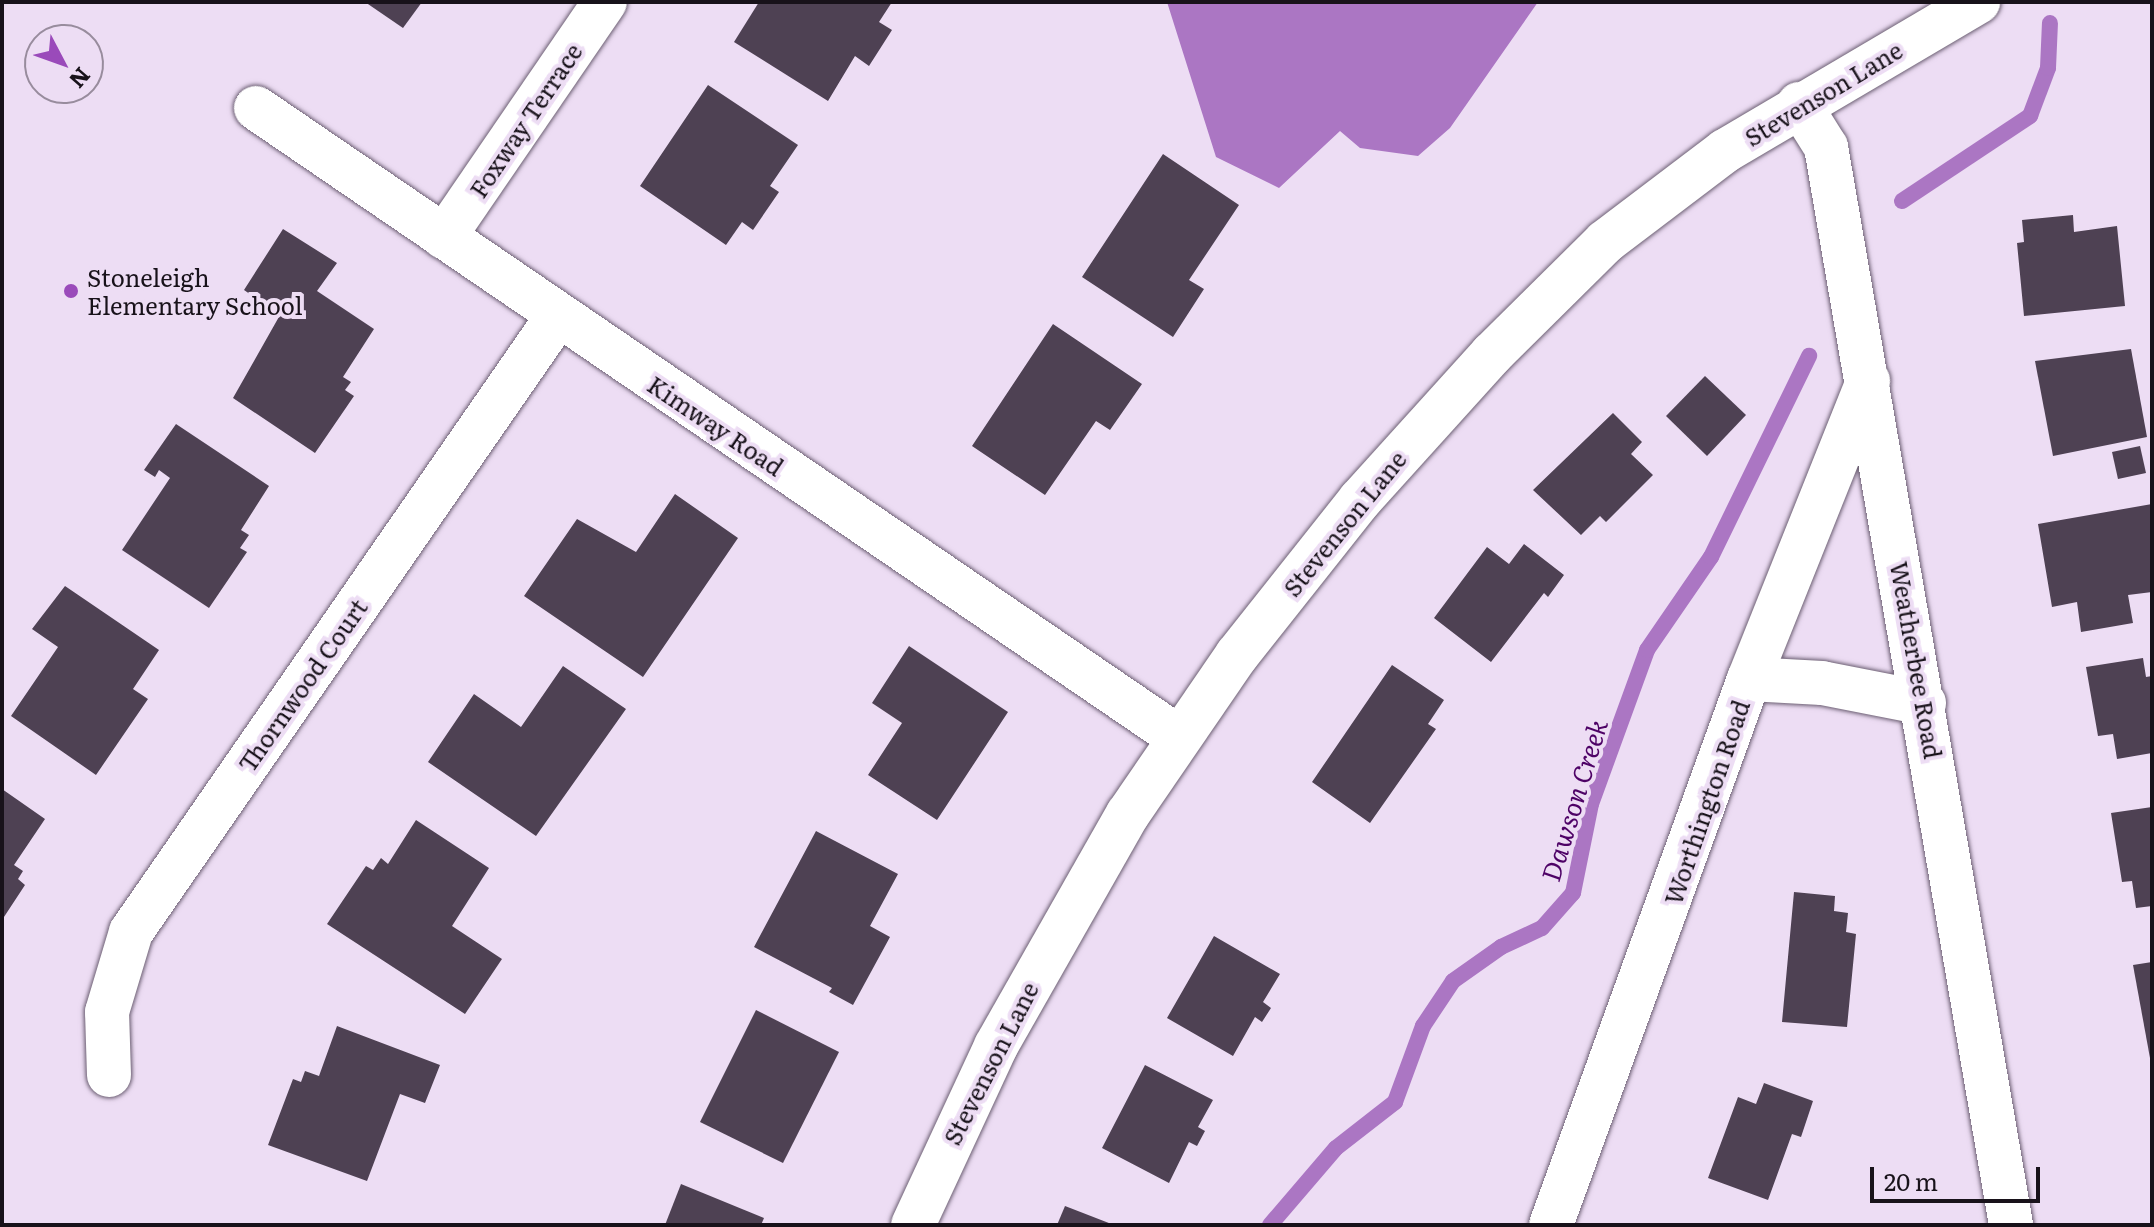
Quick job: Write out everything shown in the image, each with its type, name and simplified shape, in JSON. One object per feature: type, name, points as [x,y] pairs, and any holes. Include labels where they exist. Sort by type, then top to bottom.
[{"type":"street","name":"Foxway Terrace","points":[[444,237],[605,2]]},
{"type":"street","name":"Stevenson Lane","points":[[913,1225],[954,1130],[1042,961],[1178,737],[1360,500],[1550,294],[1660,199],[1799,104],[1978,2]]},
{"type":"street","name":"Weatherbee Road","points":[[1799,104],[1826,147],[1924,703],[2011,1225]]},
{"type":"street","name":"Kimway Road","points":[[256,108],[557,317],[1178,737]]},
{"type":"street","name":"Thornwood Court","points":[[109,1075],[107,1012],[131,932],[557,317]]},
{"type":"street","name":"Worthington Road","points":[[1551,1225],[1749,679],[1868,381]]},
{"type":"street","points":[[1749,679],[1822,683],[1924,703]]},
{"type":"shaded area","points":[[1167,2],[1538,2],[1450,128],[1418,156],[1360,148],[1340,131],[1279,188],[1216,157]]},
{"type":"building","points":[[365,2],[422,2],[403,28]]},
{"type":"building","points":[[759,2],[892,2],[879,22],[892,30],[869,66],[855,56],[828,101],[734,42]]},
{"type":"building","points":[[708,85],[798,145],[770,186],[779,192],[753,230],[742,222],[726,245],[640,186]]},
{"type":"building","points":[[1163,154],[1239,205],[1189,280],[1204,289],[1173,337],[1082,277]]},
{"type":"building","points":[[2073,215],[2074,232],[2117,226],[2125,306],[2024,316],[2017,243],[2024,242],[2022,220]]},
{"type":"building","points":[[283,229],[337,263],[317,291],[374,329],[343,377],[351,382],[345,390],[354,396],[315,453],[233,398],[280,315],[244,290]]},
{"type":"building","points":[[1053,324],[1142,384],[1110,430],[1096,421],[1045,495],[972,446]]},
{"type":"building","points":[[2131,349],[2147,437],[2053,456],[2035,361]]},
{"type":"building","points":[[1705,376],[1746,415],[1707,456],[1666,416]]},
{"type":"building","points":[[1613,413],[1642,442],[1631,454],[1653,475],[1606,522],[1600,516],[1581,535],[1533,490]]},
{"type":"building","points":[[176,424],[269,486],[241,530],[249,535],[240,548],[247,552],[209,608],[122,550],[170,478],[159,470],[155,477],[144,470]]},
{"type":"building","points":[[2140,446],[2146,473],[2118,479],[2112,452]]},
{"type":"building","points":[[675,494],[738,538],[643,677],[524,596],[577,519],[636,552]]},
{"type":"building","points":[[2152,504],[2152,592],[2128,595],[2133,623],[2081,632],[2077,602],[2052,607],[2038,524]]},
{"type":"building","points":[[1524,544],[1564,575],[1548,597],[1544,593],[1491,662],[1434,618],[1487,547],[1509,564]]},
{"type":"building","points":[[65,586],[159,650],[133,689],[148,699],[96,775],[11,716],[58,647],[32,629]]},
{"type":"building","points":[[909,646],[1008,712],[937,820],[868,775],[902,723],[872,703]]},
{"type":"building","points":[[2143,658],[2146,677],[2152,676],[2152,753],[2117,759],[2113,734],[2098,736],[2086,667]]},
{"type":"building","points":[[1392,665],[1444,700],[1428,724],[1436,729],[1370,823],[1312,782]]},
{"type":"building","points":[[563,666],[626,709],[536,836],[428,762],[474,694],[521,727]]},
{"type":"building","points":[[2,789],[45,819],[14,865],[23,871],[18,879],[25,885],[2,920]]},
{"type":"building","points":[[2152,807],[2152,906],[2136,908],[2132,881],[2122,882],[2111,813]]},
{"type":"building","points":[[416,820],[489,868],[452,926],[502,959],[465,1014],[327,924],[366,866],[373,870],[381,858],[388,864]]},
{"type":"building","points":[[816,831],[898,874],[870,926],[890,937],[853,1005],[829,992],[832,988],[754,947]]},
{"type":"building","points":[[1794,892],[1835,896],[1834,911],[1848,913],[1846,932],[1856,934],[1847,1027],[1782,1022]]},
{"type":"building","points":[[1214,936],[1280,974],[1263,1002],[1271,1008],[1262,1022],[1255,1017],[1233,1056],[1167,1018]]},
{"type":"building","points":[[2152,962],[2152,1058],[2150,1058],[2133,965]]},
{"type":"building","points":[[756,1010],[839,1052],[783,1163],[700,1122]]},
{"type":"building","points":[[337,1026],[440,1065],[425,1103],[400,1094],[367,1181],[268,1145],[293,1079],[301,1082],[305,1071],[319,1076]]},
{"type":"building","points":[[1145,1065],[1213,1100],[1198,1127],[1205,1131],[1197,1146],[1189,1142],[1169,1183],[1102,1148]]},
{"type":"building","points":[[1764,1083],[1813,1101],[1801,1137],[1792,1134],[1768,1200],[1708,1178],[1738,1097],[1756,1104]]},
{"type":"building","points":[[681,1184],[764,1218],[761,1225],[665,1225]]},
{"type":"building","points":[[1065,1206],[1114,1225],[1057,1225]]},
{"type":"waterway","name":"Dawson Creek","points":[[1902,201],[2030,116],[2048,68],[2050,23]]},
{"type":"waterway","name":"Dawson Creek","points":[[1270,1225],[1336,1148],[1395,1102],[1423,1026],[1453,981],[1501,947],[1542,928],[1573,893],[1591,804],[1647,650],[1711,557],[1809,356]]},
{"type":"place","name":"Stoneleigh Elementary School","points":[[71,291]]}]
